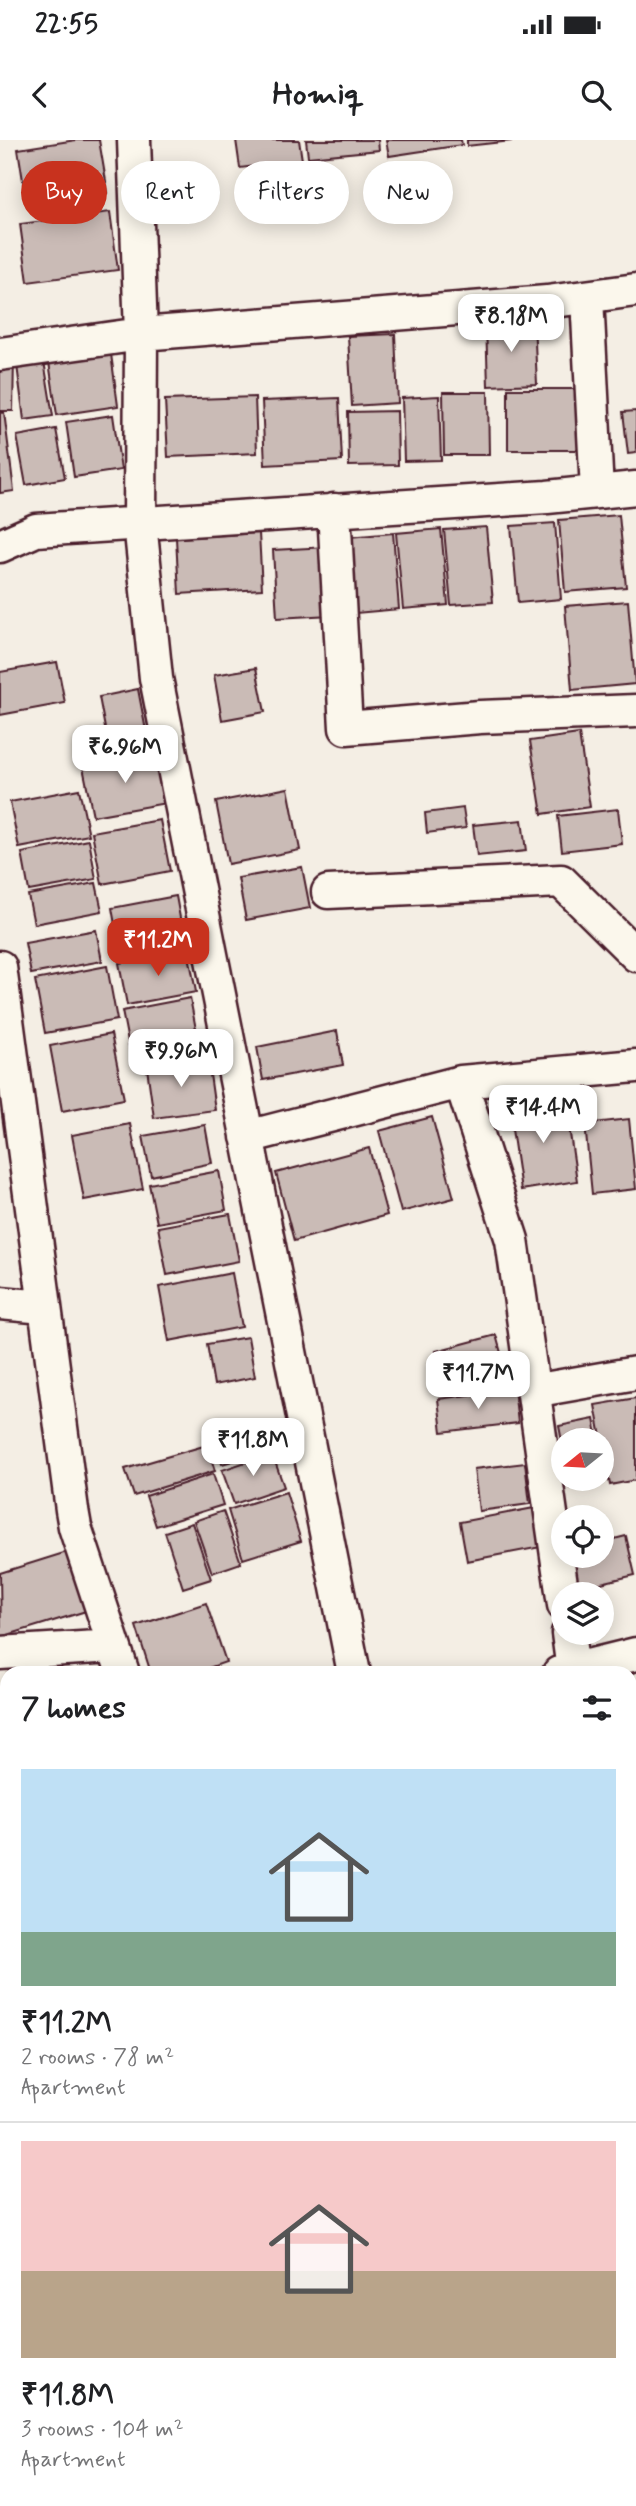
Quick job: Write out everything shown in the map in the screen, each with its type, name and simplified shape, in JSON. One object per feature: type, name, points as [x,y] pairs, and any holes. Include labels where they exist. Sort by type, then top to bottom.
[{"type":"street","points":[[134,140],[141,334],[140,523],[156,678],[353,1666]]},
{"type":"street","points":[[0,354],[141,334],[547,302],[636,290]]},
{"type":"street","points":[[587,297],[597,492]]},
{"type":"street","points":[[0,547],[36,530],[547,498],[636,488]]},
{"type":"street","points":[[334,510],[346,728],[480,718],[636,711]]},
{"type":"street","points":[[328,892],[561,881],[636,955]]},
{"type":"street","points":[[0,967],[75,1527],[118,1659],[0,1653]]},
{"type":"street","points":[[247,1137],[461,1082],[636,1066]]},
{"type":"street","points":[[461,1082],[512,1240],[561,1582]]},
{"type":"street","points":[[0,1303],[44,1307]]},
{"type":"street","points":[[533,1391],[636,1373]]},
{"type":"street","points":[[566,1666],[567,1645]]},
{"type":"street","points":[[587,1666],[636,1654]]},
{"type":"building","points":[[76,140],[99,140],[103,161],[21,161],[21,168],[18,149]]},
{"type":"building","points":[[236,140],[299,140],[302,160],[239,161]]},
{"type":"building","points":[[306,140],[378,140],[379,150],[308,157]]},
{"type":"building","points":[[386,140],[461,140],[462,145],[389,156]]},
{"type":"building","points":[[467,140],[511,140],[511,141],[467,146]]},
{"type":"building","points":[[107,212],[110,212],[118,270],[28,282],[20,224],[107,224]]},
{"type":"building","points":[[534,322],[537,384],[488,386],[486,324]]},
{"type":"building","points":[[395,334],[398,403],[352,406],[348,336]]},
{"type":"building","points":[[111,354],[118,406],[57,415],[49,362]]},
{"type":"building","points":[[0,358],[14,358],[13,411],[0,411]]},
{"type":"building","points":[[44,361],[53,416],[24,420],[17,365]]},
{"type":"building","points":[[508,389],[580,389],[581,450],[508,450]]},
{"type":"building","points":[[443,392],[488,392],[489,455],[444,455]]},
{"type":"building","points":[[439,396],[441,460],[404,461],[402,398]]},
{"type":"building","points":[[255,397],[257,453],[168,457],[165,400]]},
{"type":"building","points":[[339,398],[342,461],[265,465],[262,401]]},
{"type":"building","points":[[397,411],[398,465],[349,466],[348,412]]},
{"type":"building","points":[[636,411],[636,453],[628,454],[623,412]]},
{"type":"building","points":[[4,412],[14,491],[0,493],[0,413]]},
{"type":"building","points":[[113,415],[121,470],[74,477],[66,422]]},
{"type":"building","points":[[56,429],[65,478],[26,485],[17,436]]},
{"type":"building","points":[[619,515],[626,587],[565,592],[559,520]]},
{"type":"building","points":[[555,523],[561,599],[518,603],[511,526]]},
{"type":"building","points":[[486,527],[493,602],[451,605],[444,530]]},
{"type":"building","points":[[441,529],[448,605],[403,609],[396,533]]},
{"type":"building","points":[[259,533],[262,589],[179,594],[176,538]]},
{"type":"building","points":[[393,533],[399,609],[356,613],[349,537]]},
{"type":"building","points":[[327,547],[331,615],[277,618],[273,550]]},
{"type":"building","points":[[628,601],[635,684],[572,690],[565,606]]},
{"type":"building","points":[[57,662],[65,703],[0,715],[0,672]]},
{"type":"building","points":[[256,668],[265,712],[222,720],[214,675]]},
{"type":"building","points":[[138,689],[147,736],[108,744],[99,697]]},
{"type":"building","points":[[579,734],[590,807],[542,814],[530,741]]},
{"type":"building","points":[[156,753],[166,803],[93,816],[83,767]]},
{"type":"building","points":[[288,788],[300,850],[228,864],[216,802]]},
{"type":"building","points":[[79,789],[89,835],[19,848],[10,802]]},
{"type":"building","points":[[463,808],[466,828],[427,833],[425,813]]},
{"type":"building","points":[[618,809],[622,844],[562,851],[558,816]]},
{"type":"building","points":[[160,820],[170,871],[102,884],[92,832]]},
{"type":"building","points":[[522,820],[526,851],[477,856],[473,825]]},
{"type":"building","points":[[89,840],[96,879],[29,891],[22,853]]},
{"type":"building","points":[[302,867],[310,908],[246,920],[238,878]]},
{"type":"building","points":[[96,883],[102,911],[34,924],[28,895]]},
{"type":"building","points":[[176,896],[184,940],[120,952],[112,908]]},
{"type":"building","points":[[96,930],[102,961],[31,974],[25,943]]},
{"type":"building","points":[[188,950],[196,992],[127,1005],[119,963]]},
{"type":"building","points":[[107,966],[117,1020],[45,1033],[35,980]]},
{"type":"building","points":[[190,998],[199,1045],[131,1057],[122,1011]]},
{"type":"building","points":[[337,1031],[343,1065],[263,1080],[257,1047]]},
{"type":"building","points":[[111,1034],[124,1099],[62,1111],[50,1046]]},
{"type":"building","points":[[208,1060],[215,1110],[154,1118],[147,1068]]},
{"type":"building","points":[[565,1100],[577,1181],[521,1190],[509,1109]]},
{"type":"building","points":[[432,1117],[454,1198],[401,1212],[379,1131]]},
{"type":"building","points":[[629,1119],[636,1189],[592,1194],[585,1124]]},
{"type":"building","points":[[130,1124],[143,1189],[84,1200],[72,1135]]},
{"type":"building","points":[[205,1125],[212,1163],[151,1176],[143,1136]]},
{"type":"building","points":[[369,1148],[387,1215],[294,1241],[276,1173]]},
{"type":"building","points":[[219,1171],[226,1210],[157,1223],[149,1184]]},
{"type":"building","points":[[230,1214],[239,1261],[167,1275],[158,1227]]},
{"type":"building","points":[[232,1273],[242,1327],[169,1341],[159,1287]]},
{"type":"building","points":[[496,1335],[508,1378],[447,1394],[436,1351]]},
{"type":"building","points":[[248,1337],[255,1377],[214,1385],[207,1344]]},
{"type":"building","points":[[514,1389],[518,1423],[442,1432],[438,1399]]},
{"type":"building","points":[[636,1398],[636,1480],[614,1484],[614,1428],[599,1428],[595,1405]]},
{"type":"building","points":[[594,1419],[596,1428],[559,1428]]},
{"type":"building","points":[[263,1425],[270,1450],[222,1464],[215,1439]]},
{"type":"building","points":[[207,1445],[215,1471],[134,1496],[125,1469]]},
{"type":"building","points":[[272,1453],[284,1487],[234,1504],[222,1470]]},
{"type":"building","points":[[525,1463],[530,1504],[479,1511],[474,1469]]},
{"type":"building","points":[[213,1474],[223,1505],[156,1526],[146,1496]]},
{"type":"building","points":[[286,1492],[301,1541],[243,1559],[228,1510]]},
{"type":"building","points":[[534,1508],[541,1547],[467,1561],[460,1522]]},
{"type":"building","points":[[223,1511],[241,1563],[212,1573],[194,1521]]},
{"type":"building","points":[[192,1523],[211,1579],[183,1588],[165,1532]]},
{"type":"building","points":[[626,1536],[635,1575],[605,1582],[569,1582],[566,1568],[614,1568],[614,1539]]},
{"type":"building","points":[[67,1552],[86,1611],[1,1637],[0,1573]]},
{"type":"building","points":[[206,1603],[226,1662],[214,1666],[149,1666],[136,1626]]}]
